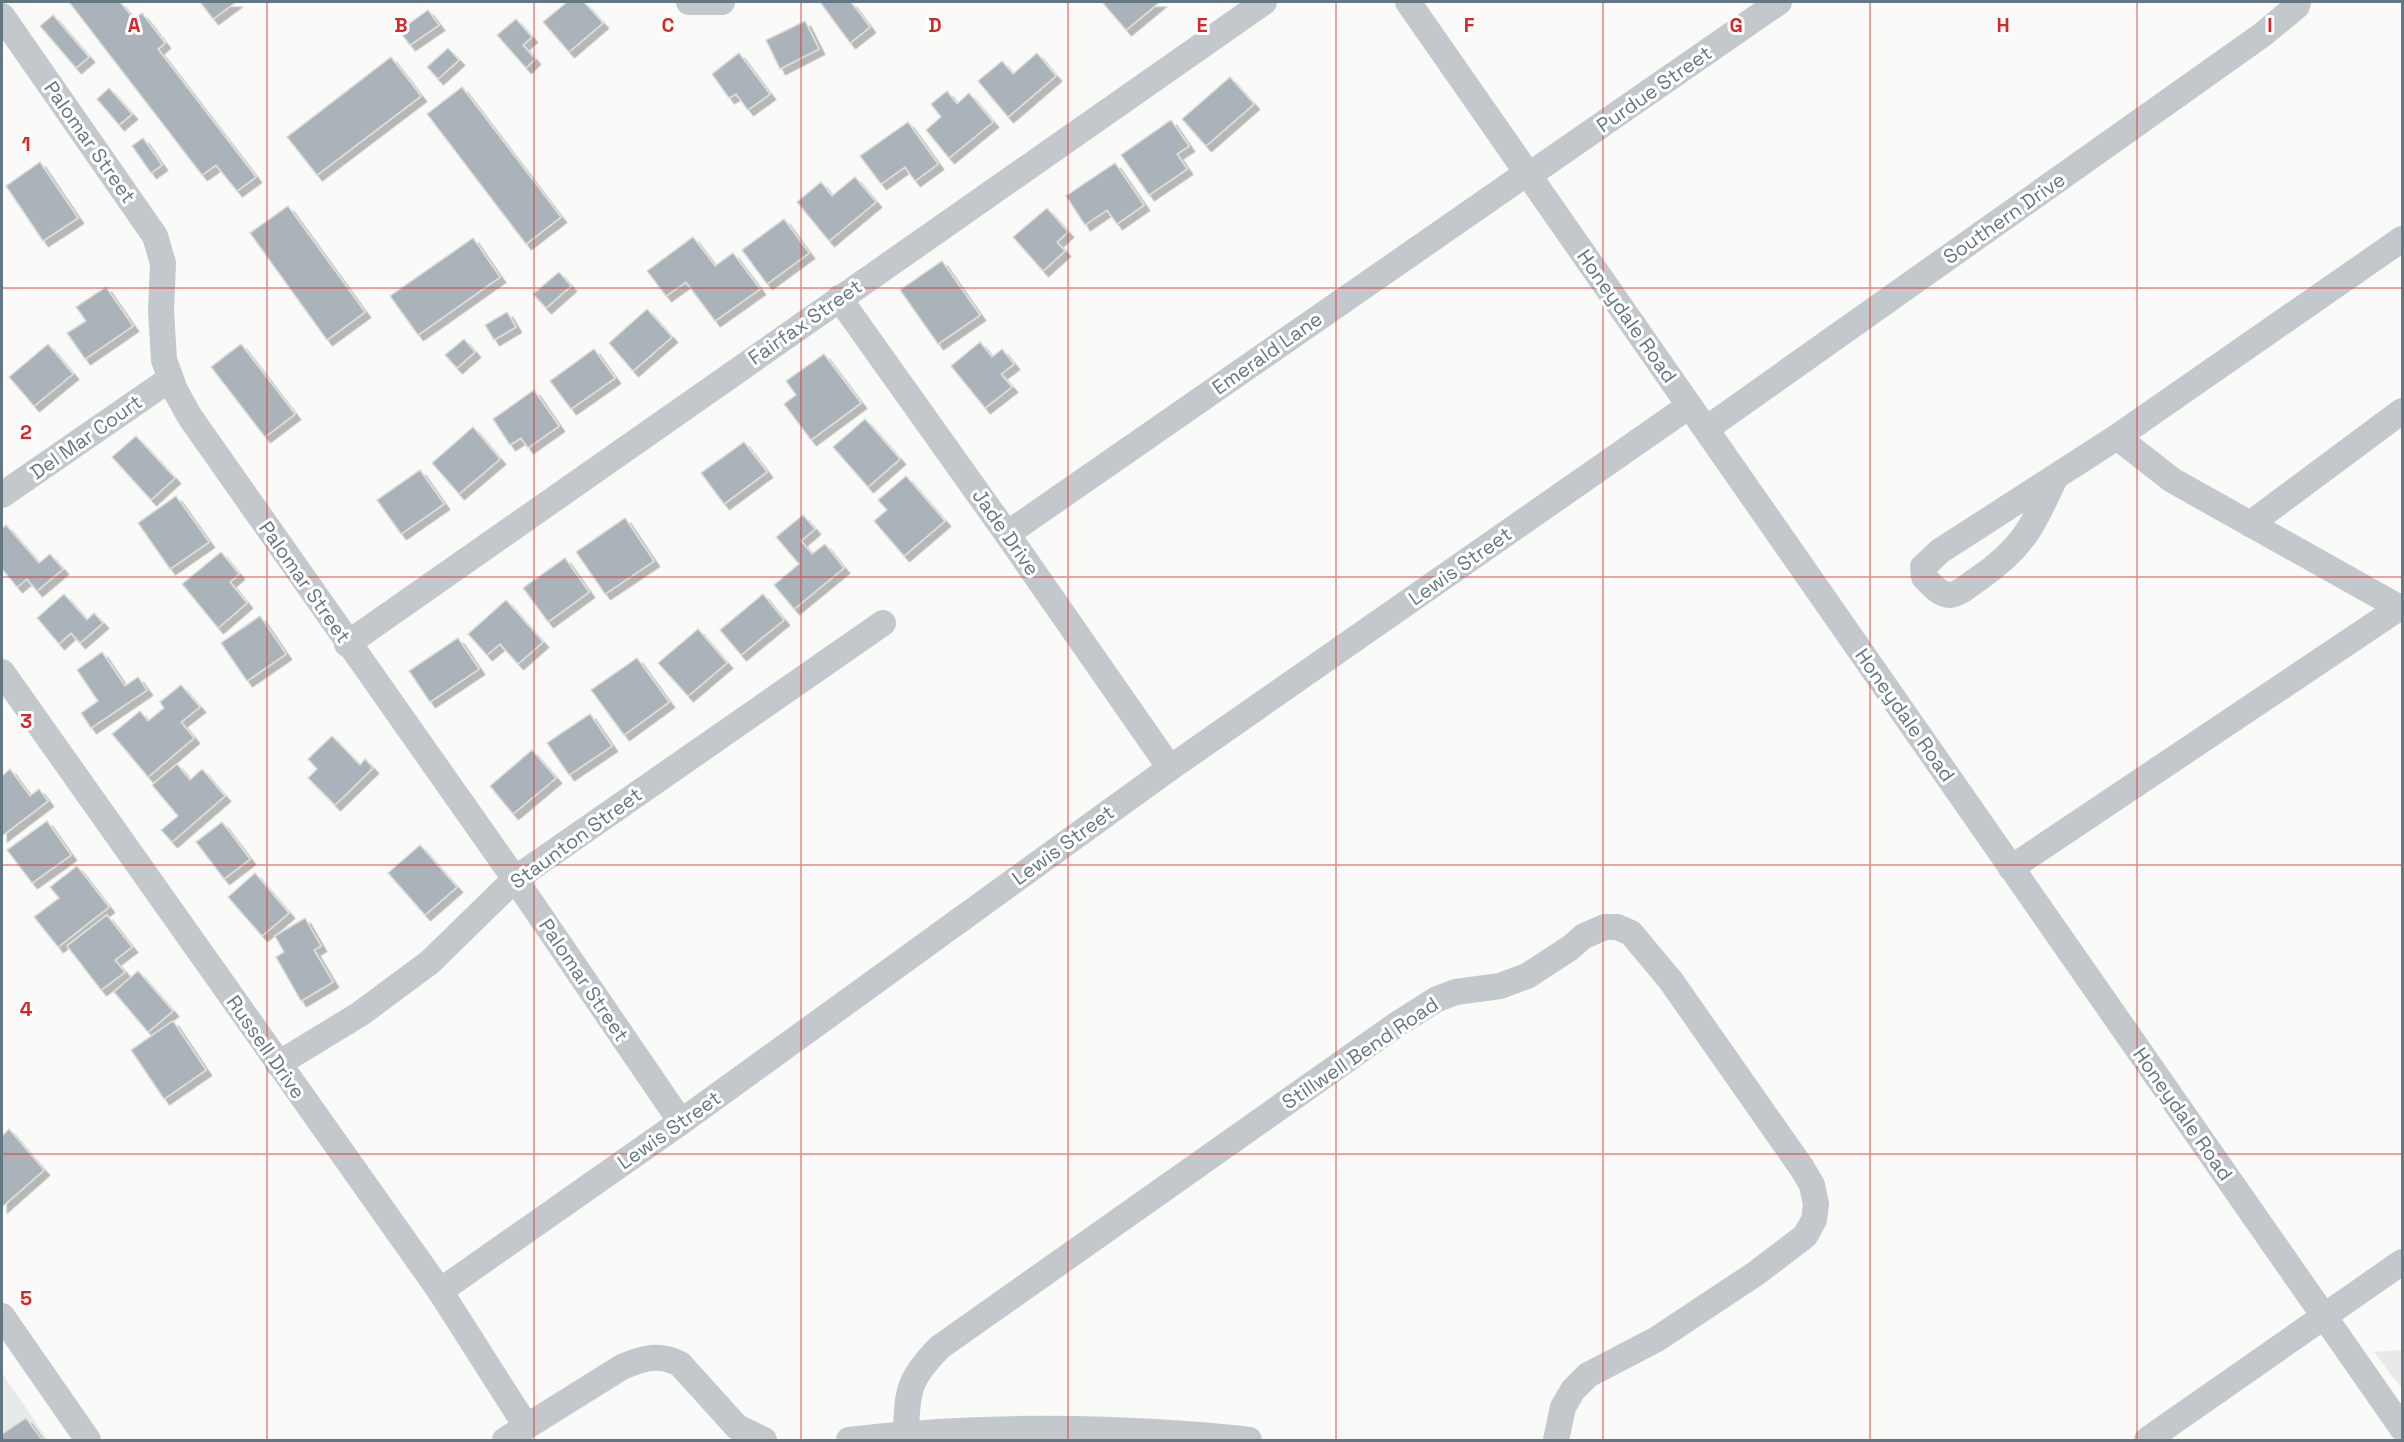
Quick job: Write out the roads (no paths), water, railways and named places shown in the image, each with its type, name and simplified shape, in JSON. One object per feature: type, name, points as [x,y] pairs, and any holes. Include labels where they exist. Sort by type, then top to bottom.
[{"type":"street","points":[[689,2],[722,2]]},
{"type":"street","name":"Fairfax Street","points":[[347,644],[1264,2]]},
{"type":"street","name":"Honeydale Road","points":[[1408,2],[2403,1428]]},
{"type":"street","name":"Purdue Street","points":[[1527,173],[1535,171],[1779,2]]},
{"type":"street","name":"Southern Drive","points":[[1706,429],[2262,35],[2297,6],[2298,2]]},
{"type":"street","name":"Palomar Street","points":[[2,16],[155,236],[163,263],[161,311],[164,360],[170,379],[190,417],[347,644],[515,879],[681,1122]]},
{"type":"street","name":"Emerald Lane","points":[[1007,534],[1527,173]]},
{"type":"street","points":[[2055,478],[2031,529],[2018,547],[1994,568],[1961,591],[1950,595],[1941,592],[1924,577],[1923,567],[1940,551],[2117,437],[2403,239]]},
{"type":"street","name":"Jade Drive","points":[[839,298],[1170,768]]},
{"type":"street","name":"Del Mar Court","points":[[2,495],[170,379]]},
{"type":"street","name":"Lewis Street","points":[[441,1291],[681,1122],[1170,768],[1689,406]]},
{"type":"street","points":[[2250,524],[2403,411]]},
{"type":"street","points":[[2011,868],[2402,608],[2172,480],[2117,437]]},
{"type":"street","name":"Staunton Street","points":[[278,1064],[360,1014],[430,962],[515,879],[883,623]]},
{"type":"street","name":"Russell Drive","points":[[2,672],[441,1291],[516,1433]]},
{"type":"street","name":"Stillwell Bend Road","points":[[906,1433],[907,1399],[912,1381],[923,1364],[940,1347],[1396,1025],[1437,999],[1456,992],[1500,986],[1527,976],[1584,936],[1605,927],[1617,927],[1631,933],[1671,981],[1802,1168],[1812,1185],[1816,1203],[1814,1220],[1805,1236],[1755,1274],[1658,1339],[1588,1375],[1573,1390],[1563,1407],[1556,1440]]},
{"type":"street","points":[[2147,1440],[2403,1262]]},
{"type":"street","points":[[2,1316],[88,1440]]},
{"type":"street","points":[[516,1433],[622,1367],[640,1359],[656,1357],[669,1358],[680,1364],[737,1427],[764,1440]]},
{"type":"street","points":[[849,1440],[939,1430],[1050,1428],[1206,1434],[1249,1440]]}]
